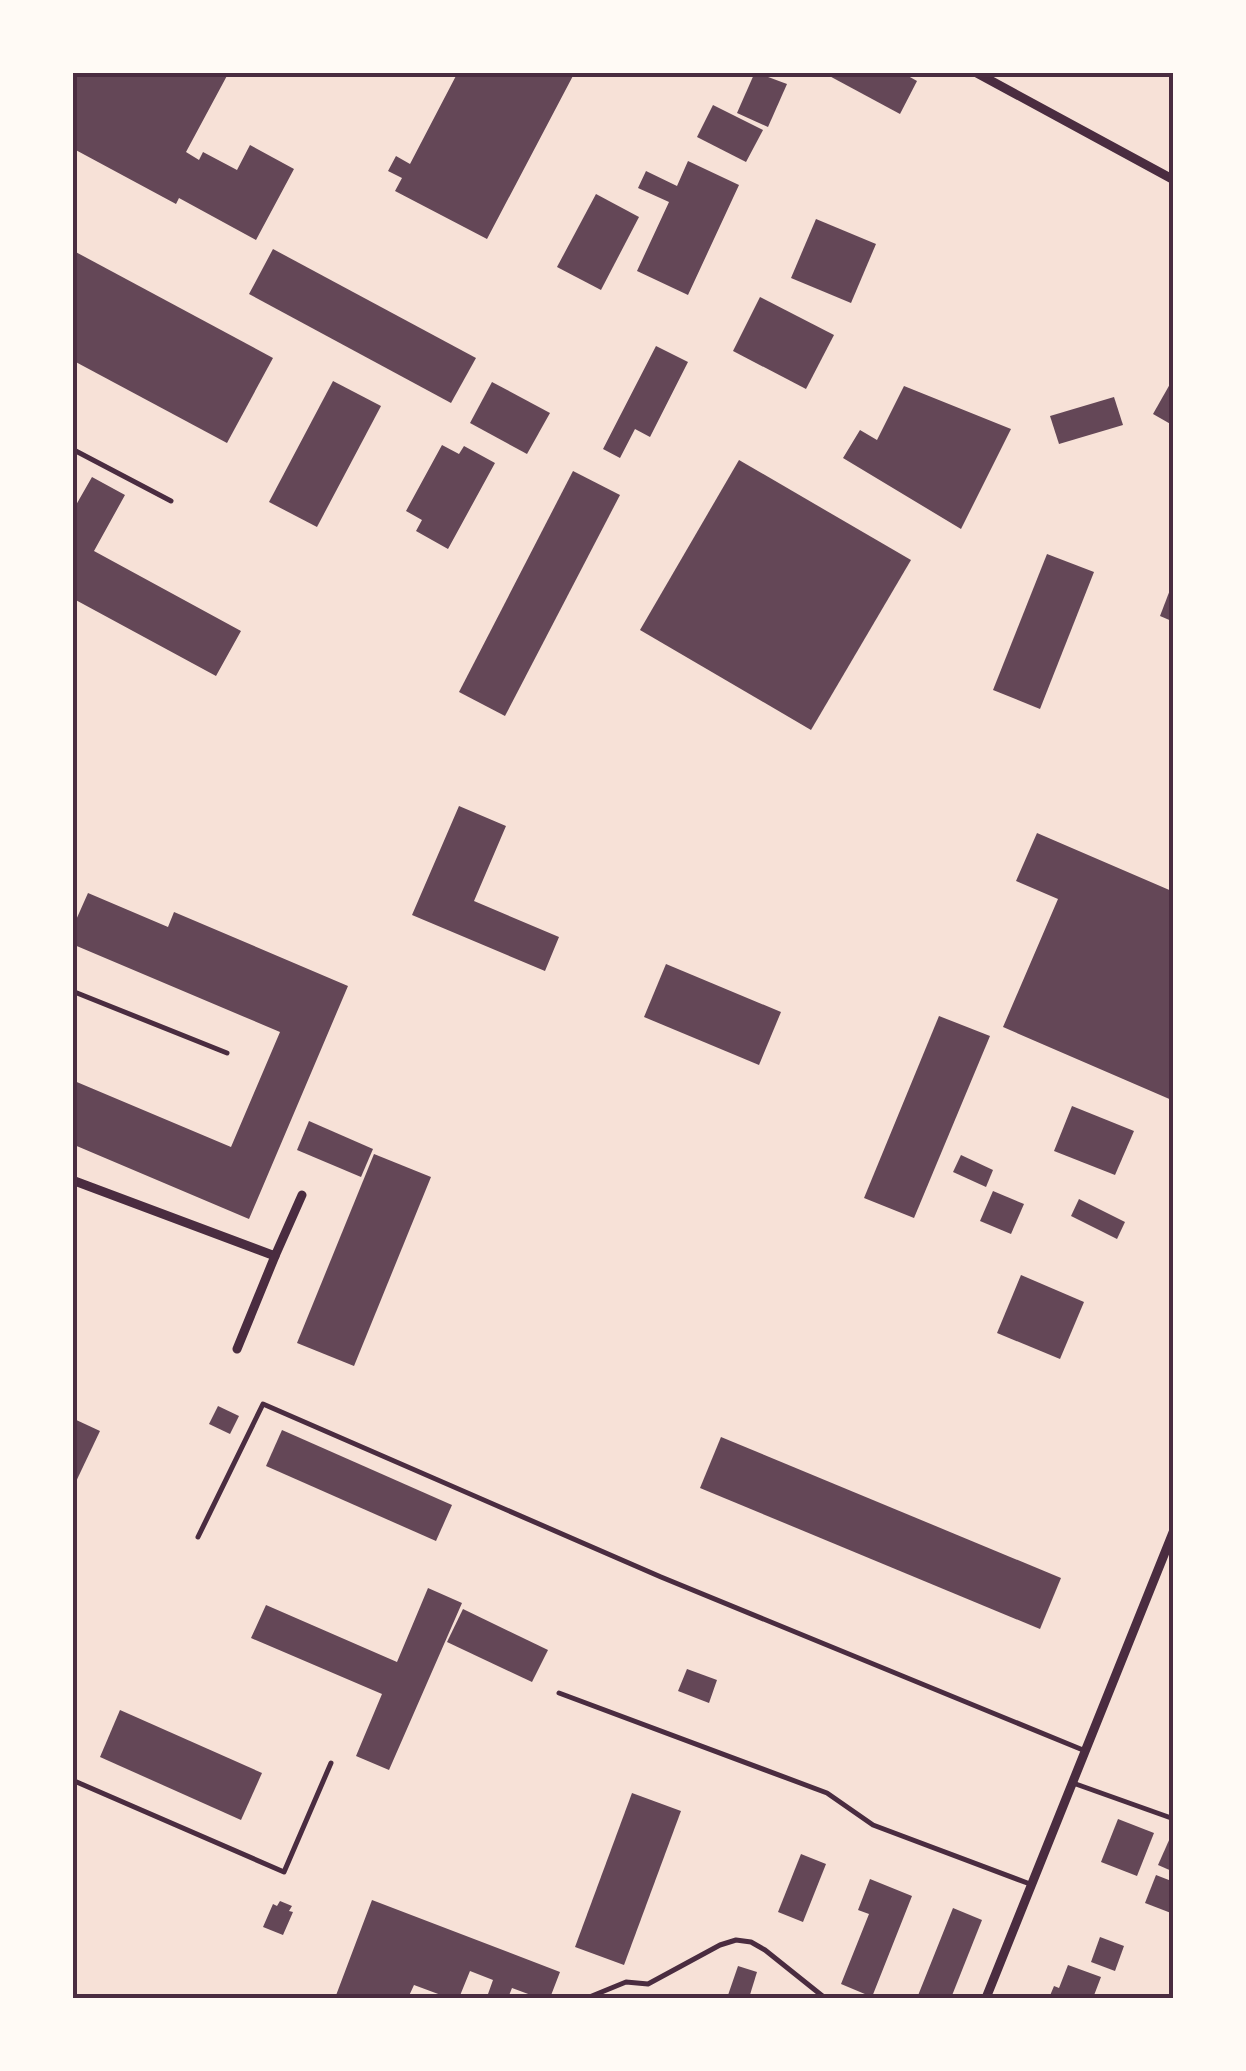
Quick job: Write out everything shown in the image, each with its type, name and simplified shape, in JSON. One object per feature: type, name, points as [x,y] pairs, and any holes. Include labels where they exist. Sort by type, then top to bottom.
[{"type":"street","points":[[975,72],[1174,180]]},
{"type":"street","points":[[72,1180],[275,1256]]},
{"type":"street","points":[[237,1349],[302,1195]]},
{"type":"street","points":[[986,1998],[1082,1750],[1174,1530]]},
{"type":"lane","points":[[72,448],[171,501]]},
{"type":"lane","points":[[72,991],[227,1053]]},
{"type":"lane","points":[[198,1537],[263,1404],[662,1577],[1082,1750]]},
{"type":"lane","points":[[558,1693],[827,1793],[872,1825],[1030,1884]]},
{"type":"lane","points":[[72,1780],[284,1872],[331,1763]]},
{"type":"lane","points":[[1071,1782],[1174,1819]]},
{"type":"lane","points":[[587,1998],[626,1982],[648,1984],[720,1944],[736,1940],[765,1950],[825,1998]]},
{"type":"building","points":[[72,72],[229,72],[186,152],[199,160],[203,152],[237,170],[250,145],[294,169],[256,240],[179,198],[176,204],[72,148]]},
{"type":"building","points":[[458,72],[575,72],[487,239],[395,191],[402,178],[388,171],[396,156],[410,164]]},
{"type":"building","points":[[755,72],[787,84],[768,127],[737,113]]},
{"type":"building","points":[[822,72],[901,72],[917,81],[900,114]]},
{"type":"building","points":[[713,105],[763,130],[746,162],[697,137]]},
{"type":"building","points":[[688,161],[739,185],[688,295],[637,271],[669,202],[638,188],[646,171],[677,186]]},
{"type":"building","points":[[596,194],[639,217],[601,290],[557,267]]},
{"type":"building","points":[[816,219],[876,244],[851,303],[791,278]]},
{"type":"building","points":[[273,249],[476,358],[451,403],[249,294]]},
{"type":"building","points":[[72,250],[273,358],[227,443],[72,360]]},
{"type":"building","points":[[760,297],[834,335],[806,389],[733,351]]},
{"type":"building","points":[[656,346],[688,362],[650,437],[635,429],[620,458],[603,449]]},
{"type":"building","points":[[1174,377],[1174,426],[1153,414]]},
{"type":"building","points":[[333,381],[381,406],[317,527],[269,502]]},
{"type":"building","points":[[492,382],[550,413],[527,454],[470,423]]},
{"type":"building","points":[[904,386],[1011,429],[961,529],[843,458],[860,430],[877,440]]},
{"type":"building","points":[[1114,397],[1123,425],[1059,444],[1050,416]]},
{"type":"building","points":[[442,445],[459,454],[464,446],[495,463],[448,549],[416,531],[422,520],[406,511]]},
{"type":"building","points":[[739,460],[911,560],[811,730],[640,630]]},
{"type":"building","points":[[573,471],[620,495],[505,716],[459,692]]},
{"type":"building","points":[[92,477],[125,495],[94,551],[241,631],[216,676],[72,598],[72,512]]},
{"type":"building","points":[[1047,554],[1094,572],[1040,709],[993,690]]},
{"type":"building","points":[[1174,582],[1174,622],[1160,616]]},
{"type":"building","points":[[459,806],[506,826],[474,901],[559,937],[545,971],[412,915]]},
{"type":"building","points":[[1037,833],[1174,892],[1174,1101],[1003,1027],[1058,899],[1016,881]]},
{"type":"building","points":[[88,893],[168,927],[174,912],[348,986],[249,1219],[72,1144],[72,1080],[231,1147],[280,1032],[72,944],[72,929]]},
{"type":"building","points":[[666,964],[781,1012],[759,1065],[644,1017]]},
{"type":"building","points":[[939,1016],[990,1036],[914,1218],[864,1198]]},
{"type":"building","points":[[1072,1106],[1134,1131],[1115,1175],[1054,1151]]},
{"type":"building","points":[[309,1121],[373,1149],[361,1177],[297,1150]]},
{"type":"building","points":[[374,1154],[431,1177],[354,1366],[297,1343]]},
{"type":"building","points":[[961,1155],[993,1170],[986,1187],[953,1172]]},
{"type":"building","points":[[993,1191],[1024,1204],[1011,1234],[980,1221]]},
{"type":"building","points":[[1079,1199],[1125,1222],[1117,1239],[1071,1216]]},
{"type":"building","points":[[1021,1275],[1084,1302],[1060,1359],[997,1333]]},
{"type":"building","points":[[218,1406],[239,1416],[230,1434],[209,1424]]},
{"type":"building","points":[[72,1418],[100,1431],[72,1490]]},
{"type":"building","points":[[282,1430],[452,1505],[436,1541],[266,1466]]},
{"type":"building","points":[[721,1437],[1061,1578],[1040,1629],[700,1488]]},
{"type":"building","points":[[428,1588],[462,1603],[389,1770],[356,1756],[382,1694],[251,1638],[266,1605],[397,1662]]},
{"type":"building","points":[[463,1609],[548,1650],[532,1682],[447,1642]]},
{"type":"building","points":[[687,1669],[717,1680],[709,1703],[678,1691]]},
{"type":"building","points":[[120,1710],[262,1773],[241,1820],[100,1757]]},
{"type":"building","points":[[632,1793],[681,1811],[624,1965],[575,1947]]},
{"type":"building","points":[[1118,1819],[1154,1833],[1137,1876],[1101,1862]]},
{"type":"building","points":[[1174,1829],[1174,1872],[1158,1865]]},
{"type":"building","points":[[801,1854],[826,1864],[803,1922],[778,1912]]},
{"type":"building","points":[[1156,1875],[1174,1882],[1171,1913],[1145,1903]]},
{"type":"building","points":[[870,1879],[912,1896],[872,1997],[841,1984],[869,1914],[858,1910]]},
{"type":"building","points":[[372,1900],[560,1972],[550,1998],[512,1988],[508,1998],[488,1994],[493,1980],[470,1971],[459,1998],[414,1985],[408,1998],[335,1998]]},
{"type":"building","points":[[280,1901],[292,1906],[289,1911],[293,1912],[283,1935],[263,1927],[273,1904],[277,1906]]},
{"type":"building","points":[[953,1908],[982,1920],[951,1998],[917,1998]]},
{"type":"building","points":[[1100,1937],[1124,1946],[1115,1971],[1091,1962]]},
{"type":"building","points":[[1068,1965],[1101,1977],[1093,1998],[1049,1998],[1054,1986],[1059,1988]]},
{"type":"building","points":[[738,1966],[757,1972],[749,1998],[727,1998]]}]
